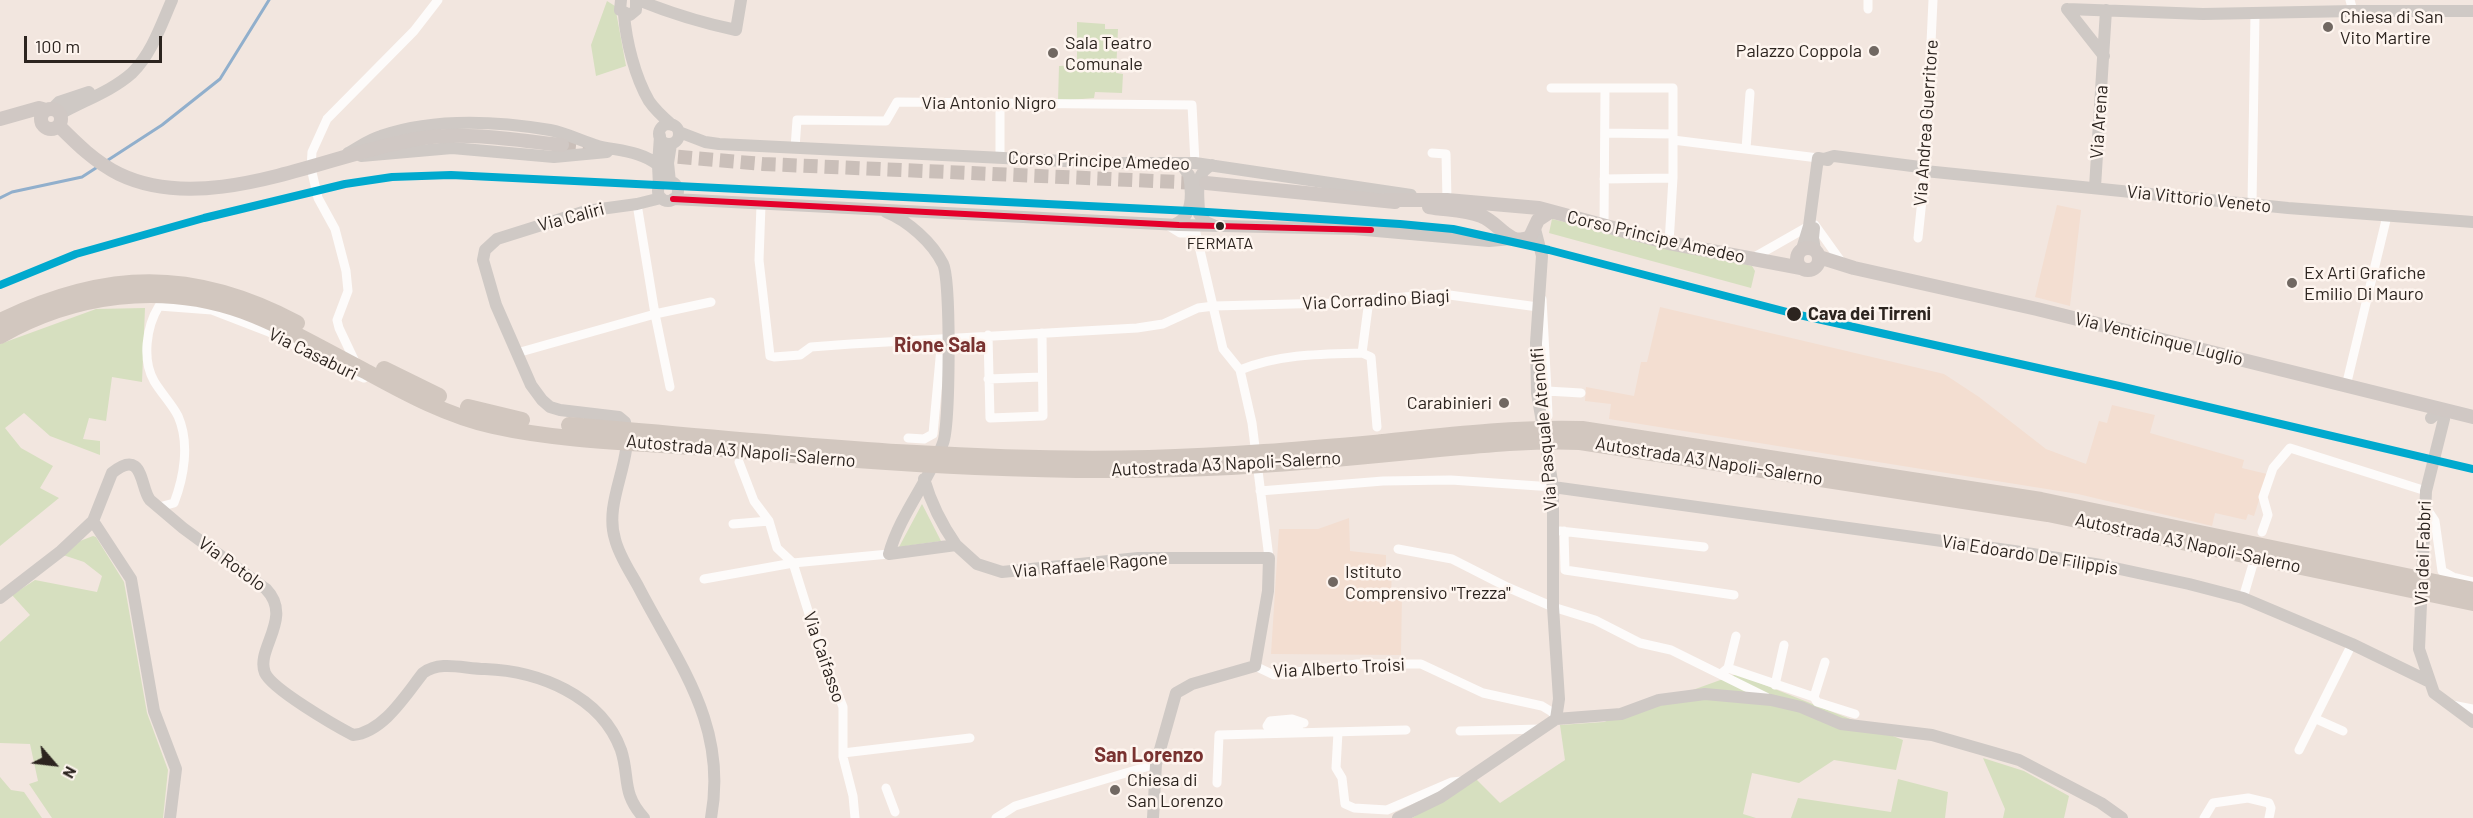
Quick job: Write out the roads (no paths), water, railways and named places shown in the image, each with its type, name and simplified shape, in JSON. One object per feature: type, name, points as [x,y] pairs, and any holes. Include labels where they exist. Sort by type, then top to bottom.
[{"type":"highway","name":"Autostrada A3 Napoli-Salerno","points":[[0,321],[45,301],[96,287],[125,283],[164,282],[215,296],[288,331],[402,391],[465,418],[516,430],[921,453],[1071,459],[1238,454],[1466,434],[1557,428],[1582,429],[2041,500],[2473,590]]},
{"type":"highway","name":"Autostrada A3 Napoli-Salerno","points":[[0,336],[53,311],[99,299],[149,294],[215,296]]},
{"type":"highway","name":"Autostrada A3 Napoli-Salerno","points":[[654,438],[920,466],[1102,471],[1237,466],[1504,443],[1580,442],[2067,518],[2473,603]]},
{"type":"main road","points":[[0,119],[39,108],[54,115],[86,153],[105,166],[121,175],[164,187],[243,183],[300,170],[342,156],[418,139],[492,138],[562,145]]},
{"type":"main road","points":[[0,126],[20,122],[42,124],[50,129],[54,115]]},
{"type":"main road","points":[[1206,183],[1386,200],[1481,215],[1517,242]]},
{"type":"main road","points":[[1386,200],[1448,200]]},
{"type":"main road","name":"Corso Principe Amedeo","points":[[1448,200],[1539,208],[1669,243],[1756,260]]},
{"type":"main road","points":[[1520,207],[1531,217],[1535,227]]},
{"type":"main road","name":"Corso Principe Amedeo","points":[[1517,242],[1526,239],[1542,217],[1550,212]]},
{"type":"main road","name":"Via Venticinque Luglio","points":[[1756,260],[1791,253],[2046,311],[2346,386],[2431,412],[2473,417]]},
{"type":"street","points":[[54,115],[59,102],[95,90],[127,69],[139,55],[166,0]]},
{"type":"street","points":[[54,115],[117,84],[131,73],[147,54],[172,0]]},
{"type":"street","name":"Via Casaburi","points":[[159,507],[174,503],[182,483],[185,453],[178,417],[148,368],[147,336],[152,318],[159,306],[212,310],[269,332],[364,379],[337,320],[348,291],[346,272],[335,229],[318,198],[310,168],[312,152],[327,119],[414,31],[438,0]]},
{"type":"street","points":[[628,5],[736,30],[741,0]]},
{"type":"street","name":"Via Andrea Guerritore","points":[[1918,238],[1925,171],[1933,4]]},
{"type":"street","name":"Corso Principe Amedeo","points":[[628,5],[628,34],[644,89],[668,131],[705,142],[1114,164],[1195,163],[1337,186],[1448,200]]},
{"type":"street","points":[[2067,5],[2100,10],[2203,14],[2255,13],[2351,5],[2473,11]]},
{"type":"street","points":[[2067,5],[2104,56]]},
{"type":"street","points":[[2084,31],[2084,20],[2087,15],[2100,10]]},
{"type":"street","name":"Via Arena","points":[[2095,187],[2104,56],[2100,10]]},
{"type":"street","points":[[2252,205],[2255,13]]},
{"type":"street","points":[[1551,88],[1673,87],[1673,178],[1669,243]]},
{"type":"street","points":[[1604,226],[1605,88]]},
{"type":"street","points":[[1746,148],[1750,93]]},
{"type":"street","name":"Via Antonio Nigro","points":[[795,148],[797,120],[886,121],[897,102],[1192,105],[1195,163]]},
{"type":"street","points":[[1000,104],[1000,158]]},
{"type":"street","points":[[342,156],[380,136],[422,126],[463,123],[552,131],[616,151]]},
{"type":"street","points":[[636,153],[668,131]]},
{"type":"street","points":[[666,191],[658,165],[668,131]]},
{"type":"street","name":"Corso Principe Amedeo","points":[[666,191],[671,144],[663,141],[668,131]]},
{"type":"street","points":[[1605,133],[1673,137],[1821,158],[1812,225],[1813,238],[1808,258]]},
{"type":"street","points":[[342,156],[386,155],[452,148],[554,157],[616,151],[636,153],[658,165]]},
{"type":"street","points":[[1432,153],[1446,154],[1448,200]]},
{"type":"street","name":"Via Vittorio Veneto","points":[[1821,158],[1839,165],[1918,174],[1925,171],[2252,205],[2473,222]]},
{"type":"street","points":[[1169,224],[1184,219],[1189,212],[1190,175],[1180,163]]},
{"type":"street","points":[[1212,165],[1202,171],[1199,178],[1198,214],[1206,222],[1214,225]]},
{"type":"street","points":[[1604,179],[1673,178]]},
{"type":"street","name":"Via Caliri","points":[[517,353],[496,305],[487,276],[483,260],[486,250],[498,239],[543,224],[586,211],[637,204],[666,191],[760,205],[930,211],[1169,224],[1354,228],[1517,242]]},
{"type":"street","points":[[637,204],[655,314],[670,387]]},
{"type":"street","name":"Via Corradino Biagi","points":[[760,205],[759,260],[770,356],[774,357],[800,355],[811,347],[1146,327],[1163,324],[1198,308],[1214,306],[1369,300],[1442,294],[1538,307]]},
{"type":"street","points":[[874,554],[885,546],[895,533],[944,441],[948,392],[947,276],[944,265],[919,234],[896,217],[881,211]]},
{"type":"street","points":[[919,234],[920,220],[930,211]]},
{"type":"street","points":[[2346,386],[2387,216]]},
{"type":"street","points":[[1153,818],[1156,764],[1176,693],[1192,684],[1255,666],[1269,591],[1269,558],[1251,423],[1240,370],[1223,350],[1196,233],[1180,233],[1169,224]]},
{"type":"street","points":[[1756,260],[1812,225]]},
{"type":"street","points":[[1812,225],[1844,266]]},
{"type":"street","name":"Via Pasquale Atenolfi","points":[[1535,227],[1542,256],[1536,344],[1537,393],[1550,462],[1558,531],[1553,607],[1559,699],[1556,719]]},
{"type":"street","points":[[1517,242],[1531,246],[1542,256]]},
{"type":"street","points":[[1540,288],[1544,310],[1548,416]]},
{"type":"street","points":[[1362,352],[1369,300]]},
{"type":"street","points":[[711,302],[655,314],[517,353],[531,386],[550,407],[598,413],[606,422],[611,434],[619,475],[612,524],[615,541],[693,686],[704,713],[714,757],[715,798],[711,818]]},
{"type":"street","points":[[988,335],[990,418],[1011,418],[1042,416],[1042,333]]},
{"type":"street","points":[[908,438],[924,439],[933,434],[941,348],[948,338]]},
{"type":"street","points":[[1240,370],[1262,361],[1313,354],[1362,352],[1371,357],[1377,427]]},
{"type":"street","points":[[988,379],[1042,377]]},
{"type":"street","points":[[1547,391],[1581,393]]},
{"type":"street","name":"Via dei Fabbri","points":[[2428,681],[2420,649],[2425,506],[2437,439],[2444,419],[2431,412]]},
{"type":"street","points":[[2437,439],[2457,420],[2473,417]]},
{"type":"street","points":[[2262,532],[2268,515],[2263,497],[2273,468],[2290,448],[2426,491]]},
{"type":"street","points":[[739,462],[754,501],[770,521],[777,548],[793,563]]},
{"type":"street","name":"Via Rotolo","points":[[93,521],[112,473],[118,467],[127,465],[141,473],[146,495],[183,528],[275,598],[277,609],[263,661],[264,671],[270,680],[283,691],[352,735],[363,734],[377,726],[423,673],[431,667],[443,665],[505,670],[531,675],[573,693],[594,710],[610,729],[620,749],[630,800],[644,818]]},
{"type":"street","name":"Via Raffaele Ragone","points":[[924,479],[934,507],[956,545],[977,564],[1002,572],[1138,558],[1269,558]]},
{"type":"street","points":[[1260,491],[1383,481],[1451,480],[1553,487]]},
{"type":"street","name":"Via Edoardo De Filippis","points":[[1553,487],[1873,530],[2101,565],[2243,598],[2352,644],[2428,681],[2434,693],[2473,722]]},
{"type":"street","points":[[2425,506],[2435,521],[2442,571],[2453,577],[2473,582]]},
{"type":"street","points":[[0,598],[61,551],[93,521],[131,579],[154,711],[176,769],[170,818]]},
{"type":"street","points":[[733,524],[770,521]]},
{"type":"street","points":[[1558,531],[1565,570],[1734,595]]},
{"type":"street","name":"Via Pasquale Atenolfi","points":[[1558,531],[1704,547]]},
{"type":"street","points":[[889,554],[895,533]]},
{"type":"street","points":[[704,579],[793,563],[956,545]]},
{"type":"street","points":[[1398,549],[1452,559],[1553,607],[1595,620],[1640,643],[1671,650],[1724,671],[1814,697],[1817,702],[1855,714]]},
{"type":"street","name":"Via Caifasso","points":[[793,563],[820,649],[843,707],[843,753],[853,796],[855,818]]},
{"type":"street","points":[[2243,598],[2253,564]]},
{"type":"street","points":[[1724,671],[1736,636]]},
{"type":"street","points":[[2299,750],[2352,644]]},
{"type":"street","points":[[1775,685],[1784,645]]},
{"type":"street","points":[[2405,670],[2420,649]]},
{"type":"street","points":[[1814,697],[1825,663]]},
{"type":"street","name":"Via Alberto Troisi","points":[[1255,666],[1274,675],[1357,664],[1422,664],[1483,693],[1542,706],[1552,712],[1556,719]]},
{"type":"street","points":[[1724,671],[1771,700]]},
{"type":"street","points":[[1398,818],[1441,797],[1462,781],[1545,729],[1556,719],[1621,714],[1659,700],[1705,694],[1771,700],[1801,707],[1841,724],[1864,729],[1932,735],[2019,760],[2101,803],[2122,818]]},
{"type":"street","points":[[2451,704],[2473,710]]},
{"type":"street","points":[[2316,719],[2343,731]]},
{"type":"street","points":[[1217,783],[1219,735],[1303,728],[1338,732],[1406,730]]},
{"type":"street","points":[[1460,732],[1545,729]]},
{"type":"street","points":[[1338,732],[1336,768],[1342,778],[1345,804],[1354,808],[1387,810],[1452,782],[1462,781]]},
{"type":"street","points":[[843,753],[970,738]]},
{"type":"street","points":[[996,818],[1015,806],[1156,764]]},
{"type":"street","points":[[886,788],[895,812]]},
{"type":"street","points":[[2204,818],[2213,802],[2248,798],[2269,803],[2270,818]]},
{"type":"waterway","points":[[105,162],[162,125],[220,79],[269,0]]},
{"type":"waterway","points":[[0,198],[12,192],[82,177],[99,166]]},
{"type":"tunnel","points":[[562,145],[602,149]]},
{"type":"tunnel","points":[[657,155],[763,164],[1201,183]]},
{"type":"place","name":"Chiesa di San Vito Martire","points":[[2328,27]]},
{"type":"place","name":"Palazzo Coppola","points":[[1874,51]]},
{"type":"place","name":"Sala Teatro Comunale","points":[[1053,53]]},
{"type":"place","name":"FERMATA","points":[[1220,226]]},
{"type":"place","name":"Ex Arti Grafiche Emilio Di Mauro","points":[[2292,283]]},
{"type":"place","name":"Cava dei Tirreni","points":[[1794,314]]},
{"type":"place","name":"Carabinieri","points":[[1504,403]]},
{"type":"place","name":"Istituto Comprensivo \"Trezza\"","points":[[1333,582]]},
{"type":"place","name":"Chiesa di San Lorenzo","points":[[1115,790]]},
{"type":"district","name":"Rione Sala","points":[[940,345]]},
{"type":"district","name":"San Lorenzo","points":[[1149,755]]}]
